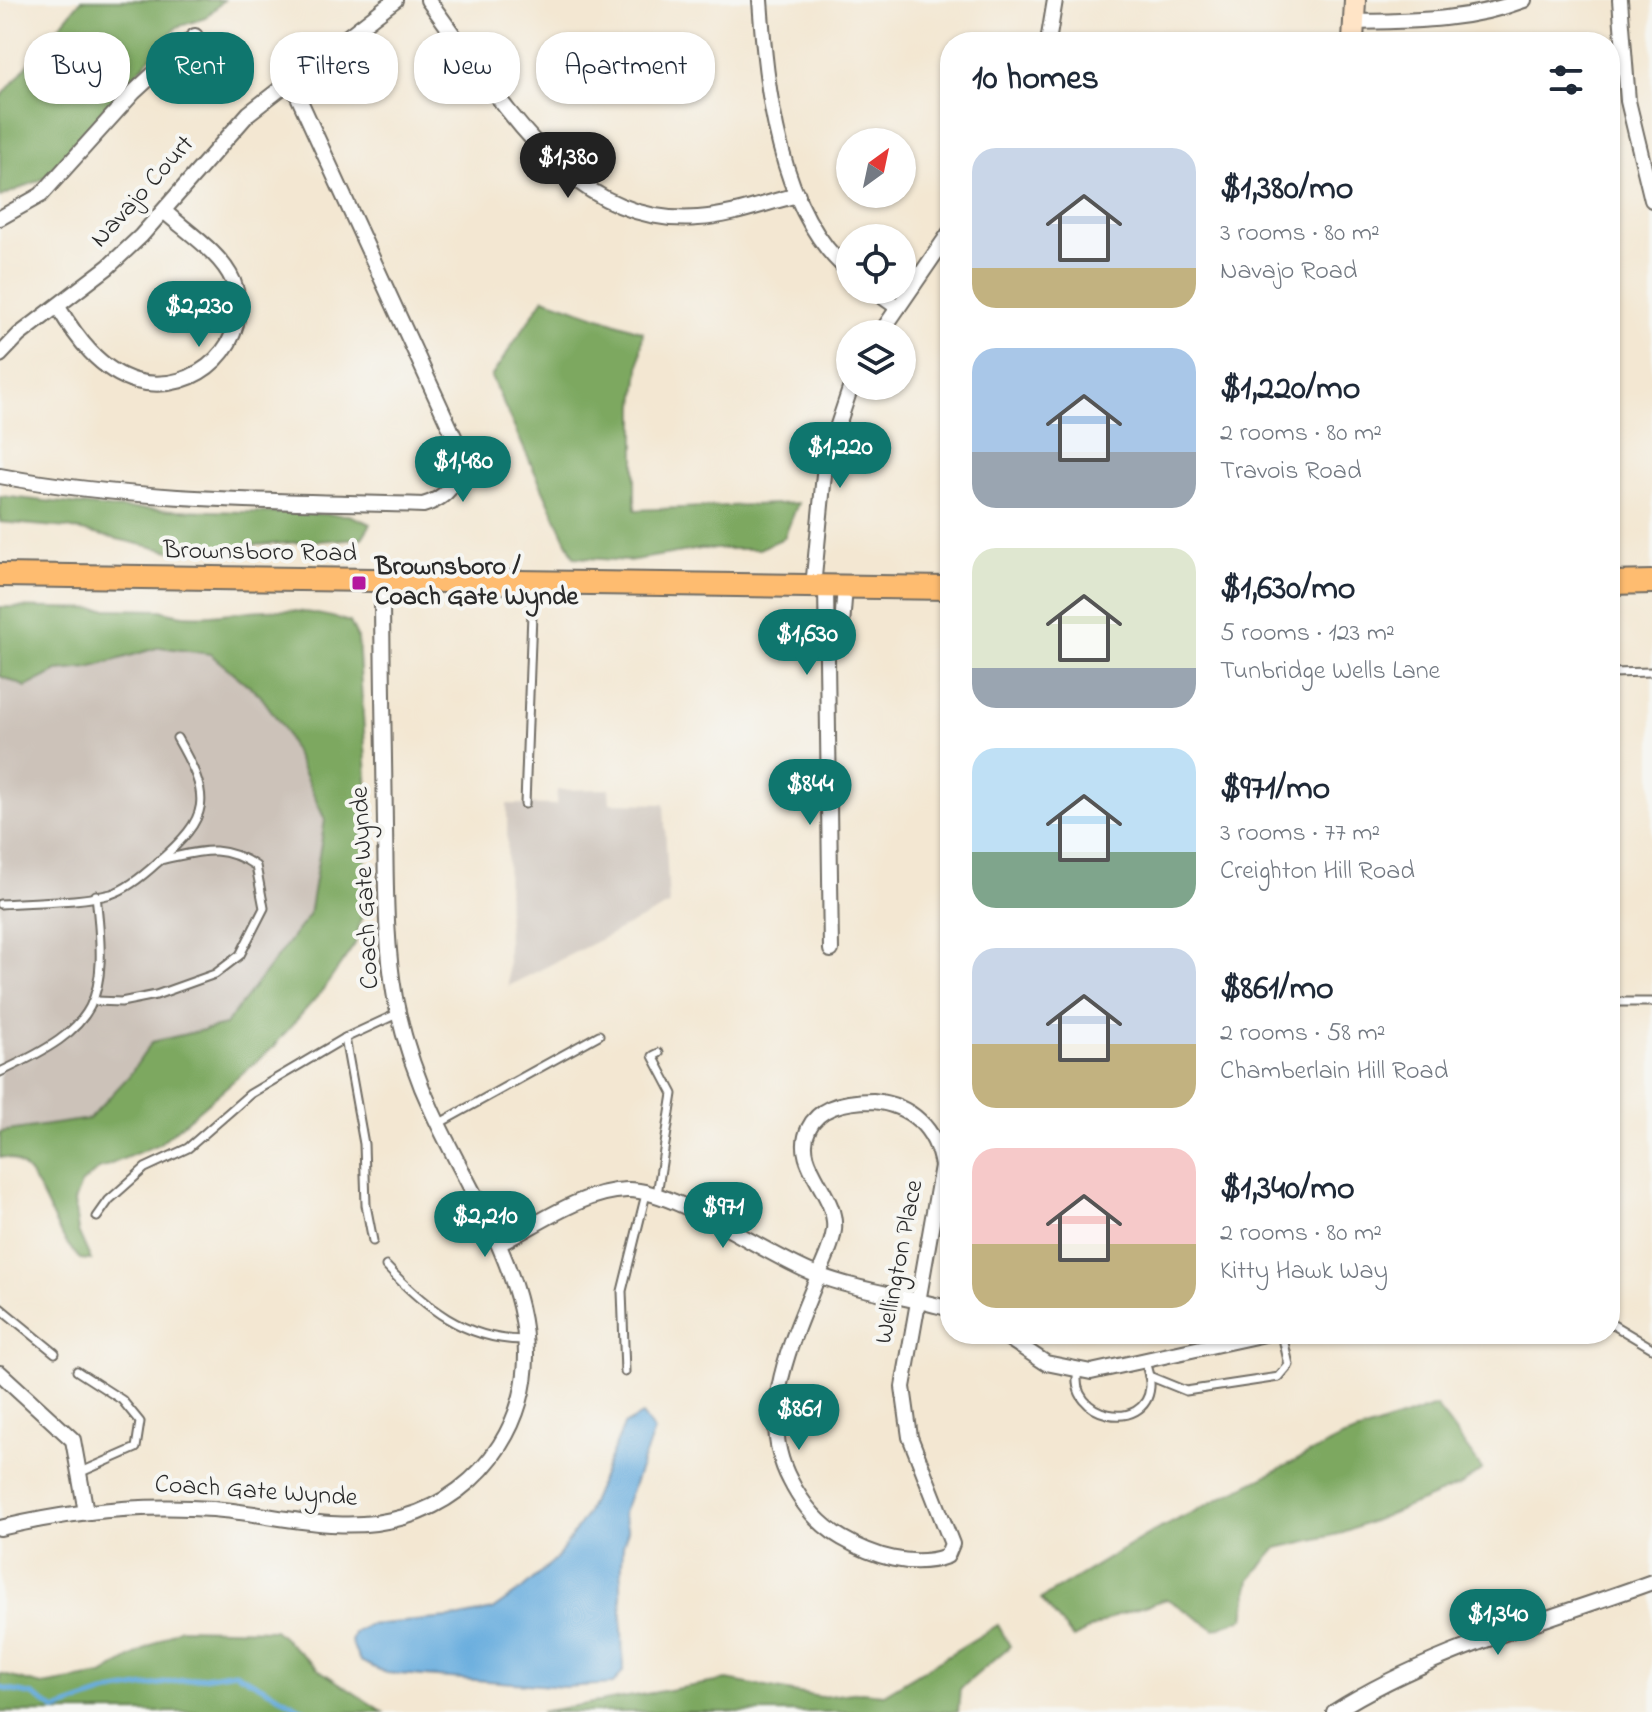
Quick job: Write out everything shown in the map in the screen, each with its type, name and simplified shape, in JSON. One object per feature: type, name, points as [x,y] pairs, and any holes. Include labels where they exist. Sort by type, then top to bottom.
[{"type":"main road","name":"Brownsboro Road","points":[[0,575],[382,583],[940,588]]},
{"type":"main road","points":[[1620,583],[1652,582]]},
{"type":"street","name":"Navajo Court","points":[[352,32],[395,0]]},
{"type":"street","points":[[428,0],[536,144],[560,169],[611,204],[643,214],[696,219],[731,214],[798,195]]},
{"type":"street","points":[[760,0],[770,106],[798,195],[836,256]]},
{"type":"street","points":[[1050,32],[1055,0]]},
{"type":"street","points":[[1355,0],[1354,32],[1478,14],[1524,0]]},
{"type":"street","points":[[1607,0],[1620,7],[1628,101],[1652,200]]},
{"type":"street","points":[[0,218],[41,195],[146,81]]},
{"type":"street","name":"Navajo Court","points":[[0,355],[19,335],[108,267],[165,212],[219,144],[270,97]]},
{"type":"street","points":[[0,476],[67,488],[255,501],[423,505],[439,501],[449,491],[457,478],[461,462],[457,443],[301,104]]},
{"type":"street","points":[[58,307],[85,347],[116,372],[137,381],[160,383],[192,376],[218,359],[237,326],[238,302],[233,281],[222,264],[165,212]]},
{"type":"street","points":[[889,320],[940,246]]},
{"type":"street","points":[[893,304],[897,307]]},
{"type":"street","points":[[831,950],[826,649],[842,625],[828,587],[825,464],[846,400]]},
{"type":"street","name":"Coach Gate Wynde","points":[[0,1528],[86,1512],[140,1507],[213,1509],[338,1525],[372,1524],[428,1508],[471,1480],[505,1436],[523,1387],[527,1340],[521,1305],[499,1244],[438,1124],[411,1058],[399,1013],[387,915],[382,583]]},
{"type":"street","name":"Wellington Place","points":[[940,1158],[937,1145],[926,1127],[894,1105],[873,1101],[849,1103],[828,1110],[809,1128],[805,1153],[809,1166],[832,1203],[835,1218],[833,1237],[786,1362],[777,1396],[778,1446],[787,1475],[812,1514],[838,1536],[860,1549],[914,1562],[935,1561],[947,1556],[951,1549],[948,1531],[914,1450],[904,1403],[905,1362],[940,1177]]},
{"type":"street","points":[[499,1244],[600,1194],[625,1190],[652,1193],[762,1250],[819,1275],[940,1307]]},
{"type":"street","points":[[1017,1344],[1046,1363],[1078,1371],[1147,1368],[1230,1344]]},
{"type":"street","points":[[0,1373],[73,1440],[86,1512]]},
{"type":"street","points":[[1334,1712],[1405,1672],[1449,1654],[1652,1582]]},
{"type":"lane","points":[[525,804],[533,583]]},
{"type":"lane","points":[[1620,673],[1652,672]]},
{"type":"lane","points":[[0,904],[113,894],[185,838],[200,813],[200,777],[177,738]]},
{"type":"lane","points":[[96,1001],[121,1002],[156,995],[215,974],[240,955],[264,908],[256,866],[238,854],[215,849],[160,860]]},
{"type":"lane","points":[[0,1072],[47,1050],[85,1018],[96,1001],[101,936],[96,895]]},
{"type":"lane","points":[[1620,1002],[1652,1002]]},
{"type":"lane","points":[[97,1217],[109,1200],[145,1168],[188,1148],[250,1094],[345,1038],[399,1013]]},
{"type":"lane","points":[[438,1124],[599,1035]]},
{"type":"lane","points":[[345,1038],[364,1144],[366,1205],[373,1241]]},
{"type":"lane","points":[[625,1372],[622,1291],[652,1193],[673,1094],[653,1056],[659,1053]]},
{"type":"lane","points":[[386,1266],[423,1304],[467,1329],[504,1340],[527,1340]]},
{"type":"lane","points":[[0,1308],[55,1353]]},
{"type":"lane","points":[[1620,1329],[1652,1348]]},
{"type":"lane","points":[[1147,1368],[1186,1391],[1201,1391],[1279,1377],[1289,1365],[1284,1344]]},
{"type":"lane","points":[[1078,1371],[1079,1388],[1089,1406],[1102,1415],[1114,1417],[1144,1403],[1151,1385],[1147,1368]]},
{"type":"lane","points":[[77,1371],[122,1400],[136,1413],[140,1422],[136,1448],[79,1473]]},
{"type":"shaded area","points":[[160,647],[210,653],[260,695],[283,727],[325,820],[309,915],[225,1025],[152,1042],[129,1076],[89,1119],[0,1132],[0,676],[26,687],[57,671],[89,668]]},
{"type":"shaded area","points":[[609,789],[610,803],[664,804],[669,905],[508,986],[507,804],[556,805],[557,790]]},
{"type":"green space","points":[[81,0],[224,0],[205,18],[177,27],[173,32],[146,32],[146,62],[130,81],[130,32],[55,32]]},
{"type":"green space","points":[[24,69],[24,104],[110,104],[45,178],[0,197],[0,98]]},
{"type":"green space","points":[[544,298],[643,332],[635,405],[635,510],[798,503],[784,538],[759,549],[701,549],[628,561],[574,557],[491,377]]},
{"type":"green space","points":[[0,496],[109,508],[349,515],[371,524],[362,538],[170,551],[68,528],[0,522]]},
{"type":"green space","points":[[0,607],[161,610],[199,616],[265,610],[298,611],[350,622],[358,639],[368,792],[362,836],[369,886],[355,944],[323,990],[271,1049],[159,1144],[99,1169],[81,1184],[74,1202],[78,1231],[91,1260],[80,1259],[67,1244],[31,1176],[12,1159],[0,1157],[0,1132],[89,1119],[129,1076],[152,1042],[225,1025],[309,915],[325,820],[283,727],[260,695],[210,654],[160,647],[89,668],[57,671],[26,687],[0,676]]},
{"type":"green space","points":[[1436,1406],[1482,1469],[1461,1485],[1343,1533],[1277,1548],[1250,1579],[1244,1618],[1215,1629],[1167,1599],[1117,1615],[1073,1638],[1041,1599],[1147,1535],[1341,1438]]},
{"type":"green space","points":[[998,1625],[1010,1646],[960,1689],[958,1712],[540,1712],[727,1680],[820,1697],[861,1692],[884,1694]]},
{"type":"green space","points":[[180,1628],[274,1630],[318,1669],[383,1712],[0,1712],[0,1674],[42,1685],[102,1675]]},
{"type":"water","points":[[642,1415],[654,1431],[623,1513],[628,1531],[623,1545],[621,1584],[623,1671],[613,1684],[564,1687],[386,1673],[360,1661],[351,1642],[354,1633],[368,1625],[461,1617],[492,1610],[522,1589],[557,1558],[586,1515],[624,1425]]},
{"type":"waterway","points":[[0,1688],[33,1695],[56,1710],[109,1692],[235,1672],[308,1712]]},
{"type":"place","name":"Brownsboro / Coach Gate Wynde","points":[[359,583]]}]
